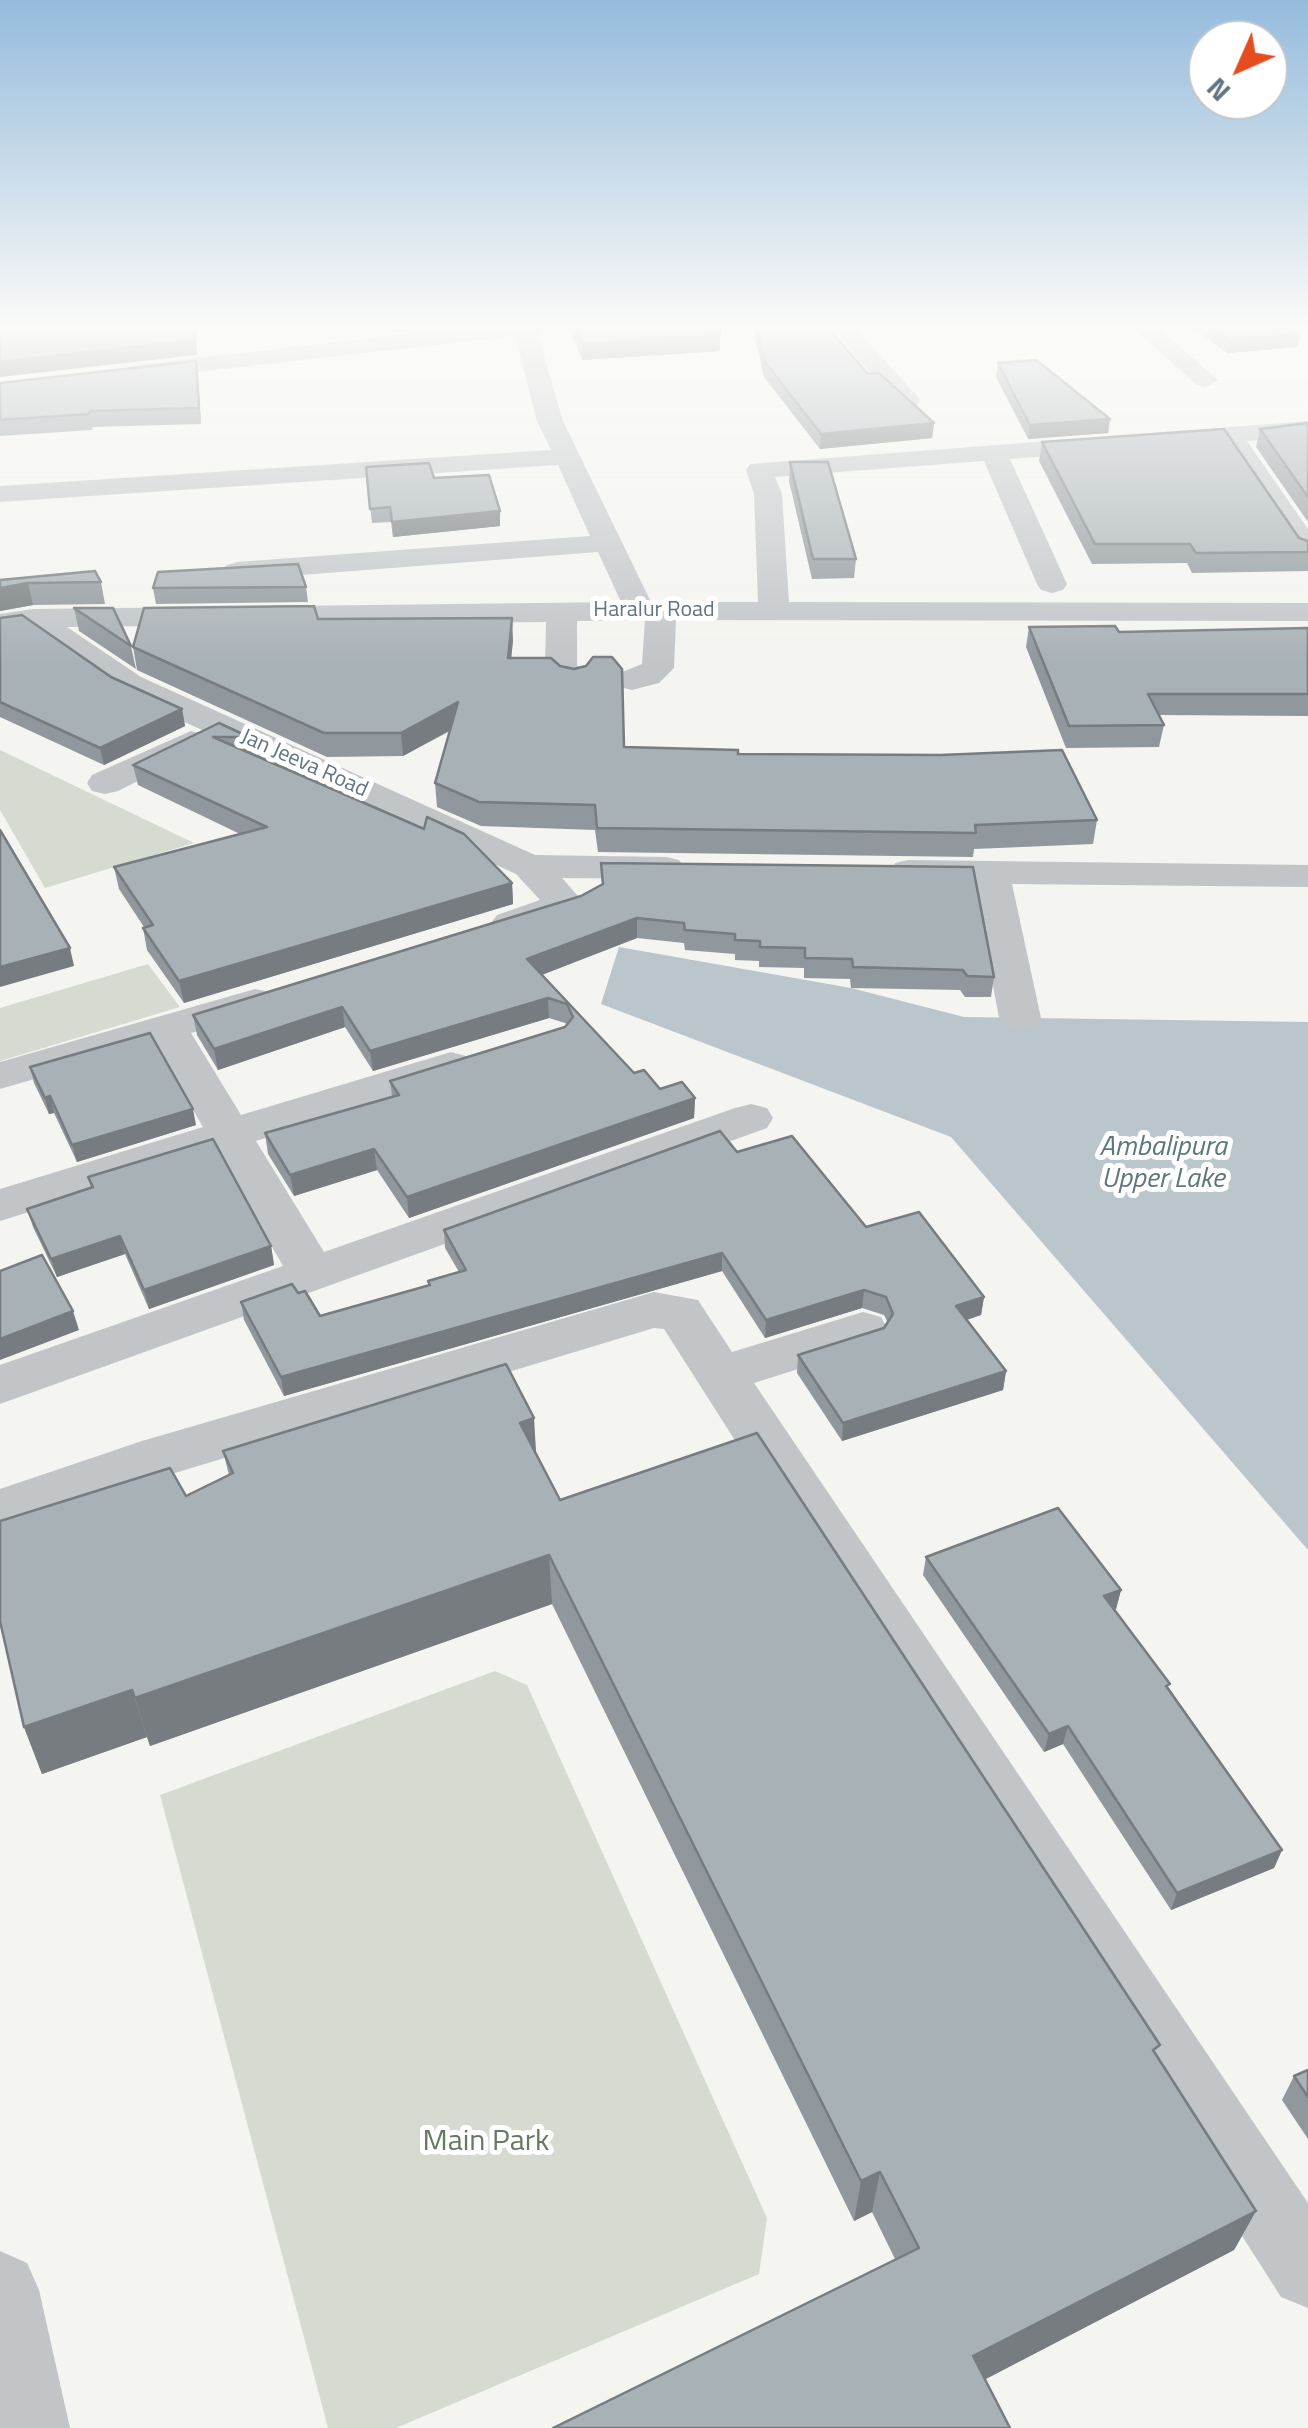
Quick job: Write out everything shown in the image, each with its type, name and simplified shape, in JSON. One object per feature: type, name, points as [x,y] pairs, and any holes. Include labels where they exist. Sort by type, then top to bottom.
[{"type":"street","points":[[558,438],[608,543],[651,611],[658,668],[632,680]]},
{"type":"street","points":[[774,611],[768,494],[758,470],[1200,438]]},
{"type":"street","points":[[1232,438],[1308,550]]},
{"type":"street","points":[[994,454],[1052,584]]},
{"type":"street","points":[[0,494],[566,457]]},
{"type":"street","points":[[216,572],[608,543]]},
{"type":"street","name":"Haralur Road","points":[[17,620],[651,611],[1308,612]]},
{"type":"street","points":[[562,612],[561,668],[574,678]]},
{"type":"street","name":"Jan Jeeva Road","points":[[17,620],[130,684],[529,866]]},
{"type":"street","points":[[105,783],[221,726]]},
{"type":"street","points":[[529,866],[702,868]]},
{"type":"street","points":[[481,932],[566,904],[529,866]]},
{"type":"street","points":[[876,870],[1308,876]]},
{"type":"street","points":[[991,872],[1020,1018]]},
{"type":"street","points":[[0,1076],[292,990]]},
{"type":"street","points":[[166,1027],[311,1271]]},
{"type":"street","points":[[0,1205],[493,1052]]},
{"type":"street","points":[[0,1385],[311,1271],[751,1118]]},
{"type":"street","points":[[0,1512],[142,1462],[654,1310],[680,1314],[1308,2270]]},
{"type":"street","points":[[722,1374],[863,1330]]},
{"type":"street","points":[[0,2290],[29,2428]]},
{"type":"green space","points":[[0,750],[194,843],[45,888],[0,810]]},
{"type":"green space","points":[[148,964],[180,1007],[0,1061],[0,1008]]},
{"type":"green space","name":"Main Park","points":[[495,1671],[527,1685],[767,2218],[759,2274],[396,2428],[328,2428],[160,1795]]},
{"type":"water","name":"Ambalipura Upper Lake","points":[[619,947],[851,988],[964,1017],[1308,1022],[1308,1550],[951,1137],[601,1004]]},
{"type":"building","points":[[1230,438],[1299,538],[1308,541],[1308,552],[1196,553],[1190,544],[1095,544],[1042,442]]},
{"type":"building","points":[[1267,438],[1308,438],[1308,497]]},
{"type":"building","points":[[790,462],[828,462],[856,559],[813,559]]},
{"type":"building","points":[[429,463],[434,478],[489,475],[500,511],[392,522],[390,507],[370,509],[366,467]]},
{"type":"building","points":[[298,564],[306,587],[153,588],[158,572]]},
{"type":"building","points":[[95,571],[101,582],[28,583],[0,588],[0,580]]},
{"type":"building","points":[[314,606],[318,619],[512,618],[508,658],[551,658],[560,666],[574,669],[586,666],[593,657],[612,657],[622,669],[624,747],[738,750],[738,754],[941,755],[1062,750],[1097,820],[975,825],[976,833],[597,828],[595,805],[479,802],[435,783],[458,702],[401,733],[324,733],[133,647],[144,608]]},
{"type":"building","points":[[74,608],[113,608],[131,646]]},
{"type":"building","points":[[22,615],[111,677],[182,709],[100,748],[0,702],[0,618]]},
{"type":"building","points":[[1115,626],[1119,632],[1308,628],[1308,694],[1148,694],[1164,725],[1069,726],[1029,627]]},
{"type":"building","points":[[219,723],[249,737],[213,737],[424,829],[427,817],[464,834],[512,883],[179,981],[143,928],[153,925],[114,867],[267,827],[133,765]]},
{"type":"building","points":[[0,830],[70,948],[0,967]]},
{"type":"building","points":[[601,863],[973,867],[994,977],[967,976],[963,970],[853,967],[852,959],[805,958],[805,948],[760,947],[760,941],[735,940],[735,934],[685,930],[684,923],[637,918],[527,959],[634,1073],[644,1070],[660,1089],[682,1082],[695,1098],[407,1197],[374,1149],[290,1175],[265,1133],[399,1095],[390,1081],[565,1027],[573,1017],[567,1004],[548,998],[370,1051],[342,1007],[214,1049],[193,1015],[581,896],[603,884]]},
{"type":"building","points":[[150,1033],[193,1109],[72,1145],[50,1096],[45,1098],[30,1067]]},
{"type":"building","points":[[720,1131],[737,1152],[792,1136],[866,1227],[919,1212],[984,1297],[956,1306],[1006,1371],[843,1423],[798,1355],[884,1328],[893,1314],[886,1297],[864,1290],[766,1320],[722,1253],[281,1377],[241,1302],[292,1284],[298,1293],[305,1291],[320,1316],[430,1285],[428,1281],[466,1270],[444,1230]]},
{"type":"building","points":[[213,1139],[271,1246],[144,1290],[120,1236],[51,1259],[27,1209],[93,1187],[88,1177]]},
{"type":"building","points":[[42,1255],[73,1311],[0,1339],[0,1271]]},
{"type":"building","points":[[506,1364],[534,1418],[520,1423],[560,1500],[757,1433],[1160,2045],[1153,2050],[1256,2211],[973,2356],[1010,2428],[553,2428],[919,2248],[880,2172],[861,2181],[549,1555],[135,1698],[132,1690],[24,1727],[0,1621],[0,1521],[170,1468],[186,1496],[233,1473],[223,1451]]},
{"type":"building","points":[[1058,1508],[1121,1590],[1104,1596],[1170,1684],[1166,1686],[1282,1850],[1177,1893],[1068,1726],[1049,1734],[926,1557]]},
{"type":"building","points":[[1308,2070],[1308,2097],[1294,2076]]}]
